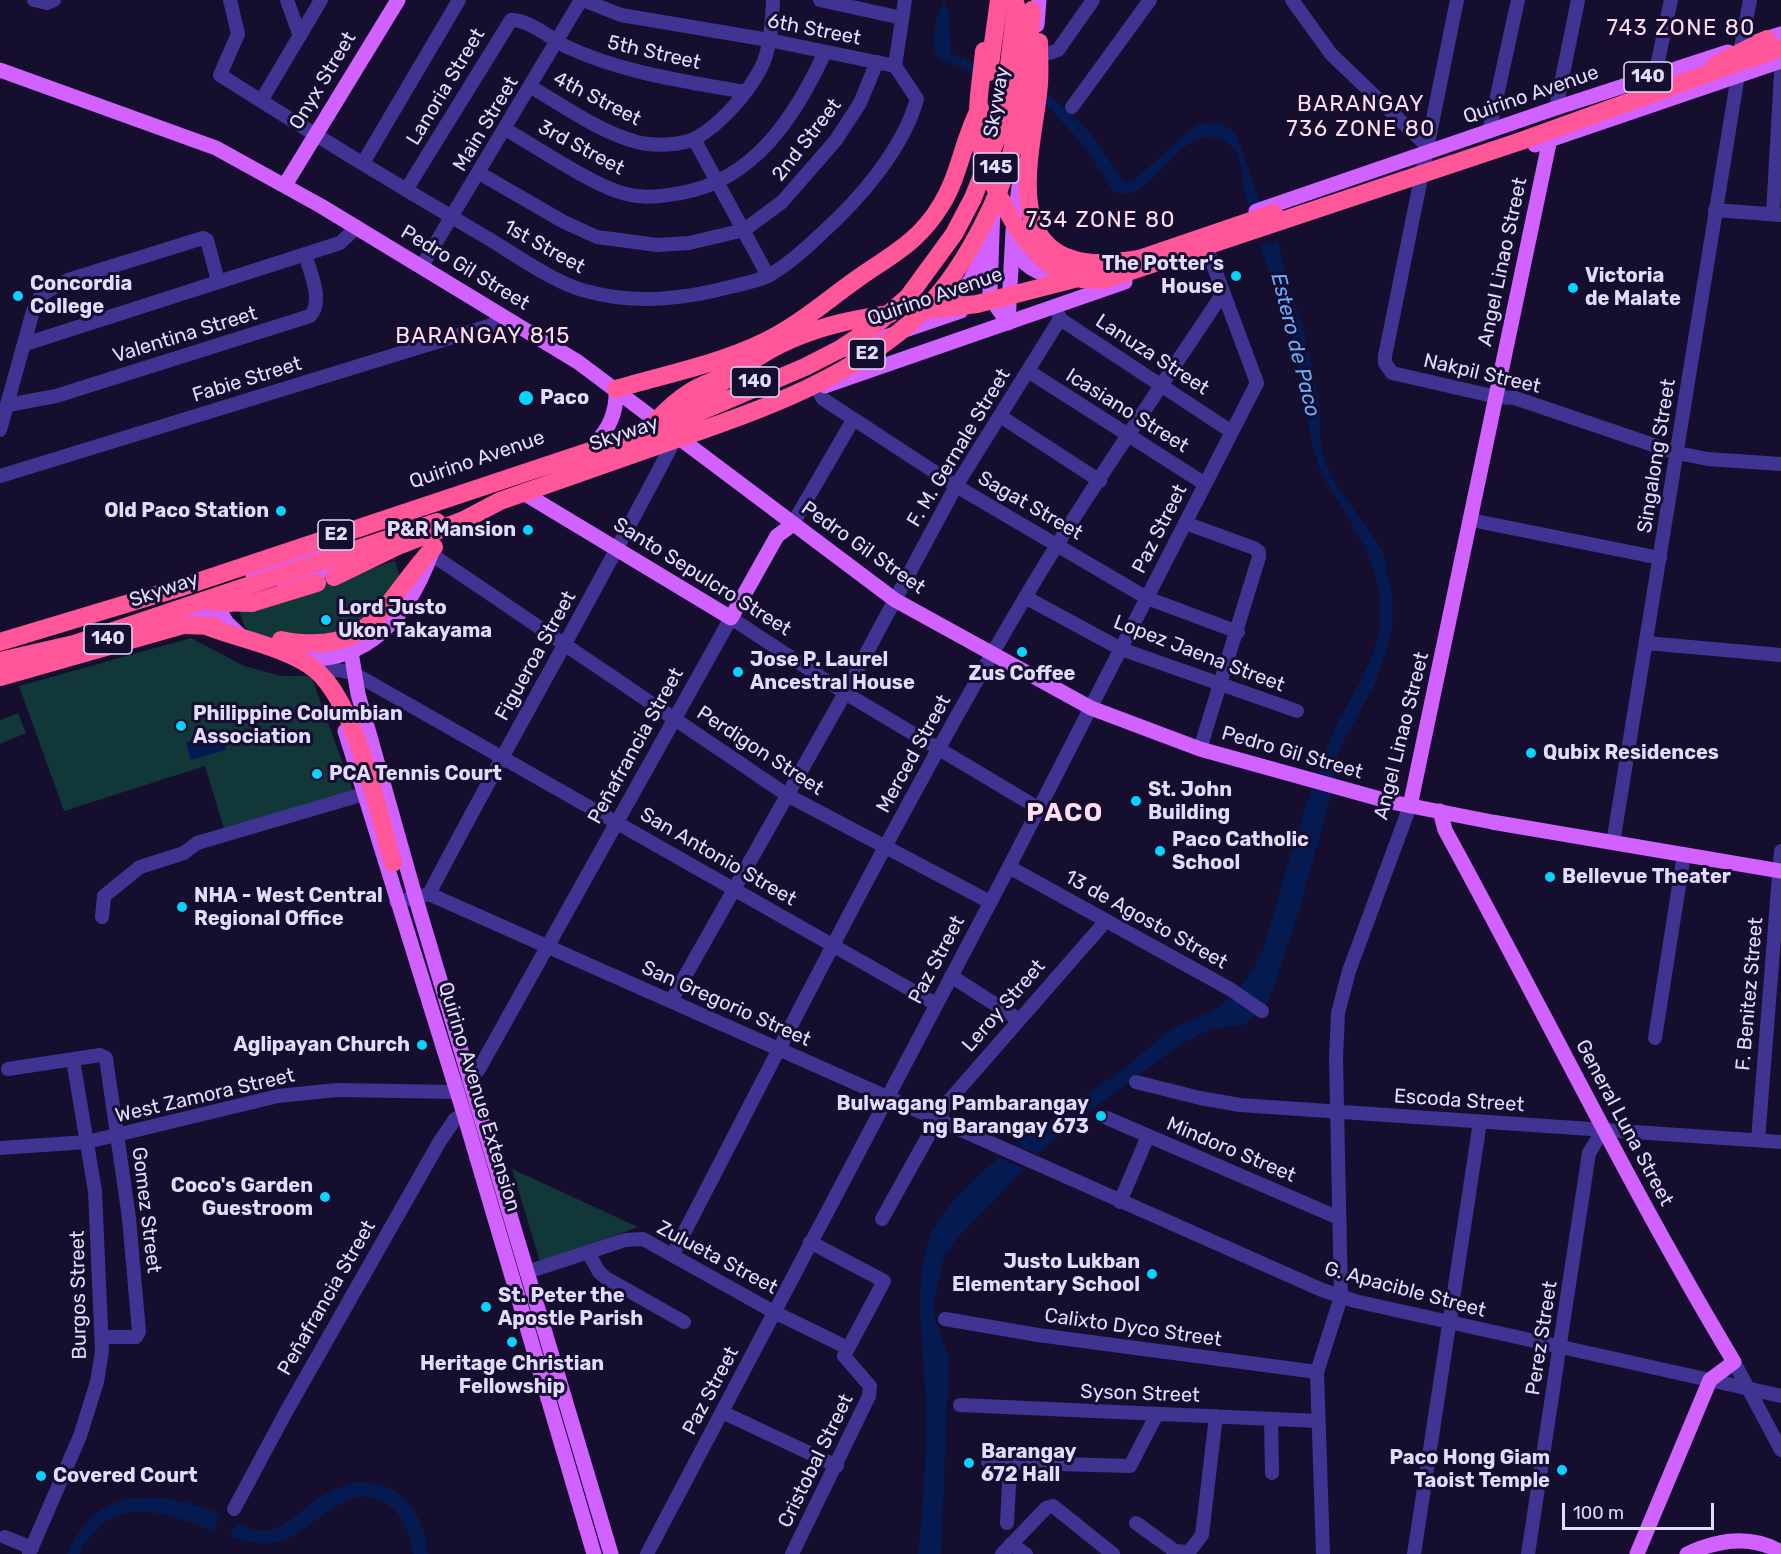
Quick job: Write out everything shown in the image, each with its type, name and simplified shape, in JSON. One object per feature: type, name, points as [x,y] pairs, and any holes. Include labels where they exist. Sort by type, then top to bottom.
[{"type":"highway","points":[[990,0],[978,129],[985,161],[995,189],[1016,227],[1061,273],[1080,280],[1104,280],[1521,141],[1739,62],[1776,40]]},
{"type":"highway","points":[[616,389],[736,353],[777,336],[808,317],[854,281],[905,249],[927,225],[953,183],[970,126],[980,107],[987,82],[999,0]]},
{"type":"highway","name":"Skyway","points":[[0,642],[179,588],[669,426],[806,367],[840,349],[872,328],[908,297],[954,234],[973,198],[1002,125],[1017,0]]},
{"type":"highway","points":[[1035,4],[1040,82],[1027,192],[1035,226],[1052,248],[1075,260],[1113,262],[1139,259]]},
{"type":"highway","name":"Skyway","points":[[0,660],[74,644],[500,501],[745,415],[815,385],[850,366],[923,311],[971,244],[991,208],[1006,171],[1017,130],[1035,4]]},
{"type":"highway","points":[[669,426],[770,348],[806,331],[845,320],[995,301],[1139,259],[1657,80],[1723,62],[1776,40]]},
{"type":"highway","points":[[669,426],[680,397],[698,386],[769,357],[808,317]]},
{"type":"highway","points":[[0,660],[183,604],[252,603],[326,580],[400,545],[464,520],[500,501]]},
{"type":"highway","points":[[0,677],[183,625],[240,628],[299,644],[350,645],[383,613],[408,575],[433,550]]},
{"type":"highway","points":[[203,625],[294,657],[319,671],[331,684],[350,718],[393,863]]},
{"type":"main road","name":"Onyx Street","points":[[311,133],[387,0]]},
{"type":"main road","name":"Onyx Street","points":[[281,182],[398,0]]},
{"type":"main road","points":[[1002,69],[1010,0]]},
{"type":"main road","points":[[1032,82],[1035,4]]},
{"type":"main road","name":"Quirino Avenue","points":[[0,669],[217,609],[454,524],[527,495],[787,370],[1238,217],[1426,150],[1489,132],[1556,108],[1657,80],[1739,62],[1781,61]]},
{"type":"main road","name":"Quirino Avenue","points":[[0,634],[208,572],[596,442],[817,389],[1008,324],[1058,313],[1209,254],[1550,140],[1739,62]]},
{"type":"main road","name":"Pedro Gil Street","points":[[0,70],[216,148],[281,182],[569,356],[669,426],[792,525],[895,600],[1091,708],[1200,749],[1342,790],[1440,812],[1780,871]]},
{"type":"main road","name":"145","points":[[1000,102],[990,282],[993,300],[1008,324]]},
{"type":"main road","name":"145","points":[[1008,324],[1016,209],[1030,104]]},
{"type":"main road","name":"Angel Linao Street","points":[[1410,806],[1556,108]]},
{"type":"main road","points":[[993,207],[1016,209]]},
{"type":"main road","points":[[915,327],[946,307],[959,294],[979,266],[992,235]]},
{"type":"main road","points":[[1013,245],[1028,267],[1048,276],[1062,276]]},
{"type":"main road","points":[[596,442],[612,421],[616,389]]},
{"type":"main road","points":[[212,593],[448,503],[475,483]]},
{"type":"main road","name":"Santo Sepulcro Street","points":[[527,495],[730,618]]},
{"type":"main road","name":"Quirino Avenue","points":[[433,550],[454,524]]},
{"type":"main road","name":"Peñafrancia Street","points":[[730,618],[777,536],[792,525]]},
{"type":"main road","points":[[208,572],[217,609],[233,629],[254,645]]},
{"type":"main road","points":[[175,621],[198,622],[213,626],[276,655],[319,663],[350,645]]},
{"type":"main road","name":"Quirino Avenue Extension","points":[[350,645],[358,694],[422,895],[469,1082],[611,1554]]},
{"type":"main road","name":"Quirino Avenue Extension","points":[[319,663],[333,690],[396,902],[464,1114],[594,1554]]},
{"type":"main road","name":"General Luna Street","points":[[1440,812],[1442,825],[1513,955],[1602,1130],[1734,1362]]},
{"type":"main road","points":[[538,1364],[553,1360]]},
{"type":"main road","points":[[1638,1554],[1710,1380],[1734,1362]]},
{"type":"main road","points":[[556,1426],[571,1421]]},
{"type":"main road","points":[[1687,1554],[1705,1545],[1742,1540],[1759,1543],[1781,1552]]},
{"type":"street","points":[[34,0],[47,3],[54,0]]},
{"type":"street","name":"1st Street","points":[[230,0],[238,34],[220,75],[311,133],[554,276],[585,291],[633,299],[670,299],[699,295],[768,276],[796,257],[838,219],[862,192],[911,121],[917,99],[895,66]]},
{"type":"street","points":[[287,0],[300,36]]},
{"type":"street","points":[[261,101],[321,0]]},
{"type":"street","points":[[363,163],[459,0]]},
{"type":"street","name":"6th Street","points":[[582,0],[621,15],[769,40],[895,66]]},
{"type":"street","name":"Main Street","points":[[422,266],[582,0]]},
{"type":"street","points":[[768,276],[694,139],[707,130],[745,92],[762,66],[769,40],[772,0]]},
{"type":"street","points":[[820,0],[902,18]]},
{"type":"street","points":[[895,66],[905,0]]},
{"type":"street","points":[[1035,49],[1050,53],[1058,50],[1093,0]]},
{"type":"street","points":[[1072,107],[1150,0]]},
{"type":"street","points":[[1292,0],[1331,54],[1426,150]]},
{"type":"street","name":"Nakpil Street","points":[[1457,0],[1385,363],[1392,373],[1497,397],[1515,398],[1677,453],[1708,459],[1781,464]]},
{"type":"street","points":[[1489,132],[1518,0]]},
{"type":"street","name":"Angel Linao Street","points":[[1556,108],[1578,0]]},
{"type":"street","points":[[1657,80],[1671,0]]},
{"type":"street","name":"Singalong Street","points":[[1613,843],[1750,0]]},
{"type":"street","name":"Lanoria Street","points":[[406,190],[509,21],[519,21],[557,42]]},
{"type":"street","name":"5th Street","points":[[557,42],[603,62],[644,74],[745,92]]},
{"type":"street","name":"3rd Street","points":[[506,129],[599,183],[625,194],[653,198],[718,183],[755,156],[775,136],[795,110],[825,52]]},
{"type":"street","name":"2nd Street","points":[[479,173],[564,222],[597,237],[657,245],[689,243],[744,230],[782,202],[824,156],[860,103],[877,62]]},
{"type":"street","points":[[1715,210],[1777,214],[1781,74]]},
{"type":"street","name":"4th Street","points":[[531,87],[610,132],[638,142],[659,143],[694,139]]},
{"type":"street","points":[[25,344],[340,243],[357,227]]},
{"type":"street","points":[[0,430],[33,311],[41,294],[68,280],[203,238],[207,240],[218,281]]},
{"type":"street","points":[[1209,254],[1223,292]]},
{"type":"street","name":"Valentina Street","points":[[8,405],[56,396],[310,316],[316,308],[314,286],[305,255]]},
{"type":"street","name":"Paz Street","points":[[647,1554],[1009,867],[1257,383],[1223,292]]},
{"type":"street","name":"Merced Street","points":[[673,1254],[832,944],[992,654],[1025,597],[1223,292]]},
{"type":"street","name":"F. M. Gernale Street","points":[[671,1001],[845,693],[956,486],[1028,371],[1058,313]]},
{"type":"street","name":"Lanuza Street","points":[[1058,313],[1232,432]]},
{"type":"street","name":"Fabie Street","points":[[0,477],[492,325],[502,315]]},
{"type":"street","name":"Icasiano Street","points":[[1028,371],[1205,484]]},
{"type":"street","name":"Sagat Street","points":[[817,389],[823,399],[853,420],[956,486],[1147,598],[1238,632]]},
{"type":"street","points":[[1000,416],[1100,481]]},
{"type":"street","name":"Peñafrancia Street","points":[[792,525],[853,420]]},
{"type":"street","name":"Figueroa Street","points":[[422,895],[618,549],[669,426]]},
{"type":"street","points":[[1471,520],[1660,558]]},
{"type":"street","points":[[1185,523],[1259,552],[1238,632],[1200,749]]},
{"type":"street","name":"Perdigon Street","points":[[433,550],[565,644],[788,795],[884,848],[990,902]]},
{"type":"street","name":"Lopez Jaena Street","points":[[1025,597],[1121,649],[1297,711]]},
{"type":"street","name":"Peñafrancia Street","points":[[456,1092],[469,1082],[548,946],[730,618]]},
{"type":"street","name":"Santo Sepulcro Street","points":[[730,618],[845,693],[1038,808]]},
{"type":"street","points":[[1646,644],[1781,655]]},
{"type":"street","name":"San Antonio Street","points":[[319,663],[355,674],[500,759],[618,822],[936,1004]]},
{"type":"street","points":[[102,917],[104,896],[140,867],[184,853],[197,843],[364,794]]},
{"type":"street","name":"Angel Linao Street","points":[[1323,1554],[1317,1372],[1341,1297],[1338,1013],[1349,971],[1410,806]]},
{"type":"street","name":"F. Benitez Street","points":[[1758,1140],[1781,851]]},
{"type":"street","points":[[1655,1038],[1684,854]]},
{"type":"street","name":"13 de Agosto Street","points":[[1009,867],[1105,922],[1230,988],[1262,1011]]},
{"type":"street","points":[[396,902],[422,895]]},
{"type":"street","name":"San Gregorio Street","points":[[422,895],[548,946],[1037,1165]]},
{"type":"street","name":"Leroy Street","points":[[882,1219],[946,1104],[1105,922]]},
{"type":"street","points":[[951,976],[1018,1019]]},
{"type":"street","name":"Gomez Street","points":[[74,1060],[103,1055],[106,1058],[129,1218],[139,1332],[136,1337],[102,1337]]},
{"type":"street","points":[[8,1069],[74,1060]]},
{"type":"street","name":"Burgos Street","points":[[30,1551],[80,1436],[97,1382],[102,1337],[97,1208],[74,1060]]},
{"type":"street","name":"Escoda Street","points":[[1136,1082],[1200,1098],[1240,1105],[1781,1142]]},
{"type":"street","name":"West Zamora Street","points":[[0,1148],[87,1142],[278,1096],[337,1090],[456,1092]]},
{"type":"street","name":"Peñafrancia Street","points":[[234,1509],[441,1141],[455,1119],[464,1114]]},
{"type":"street","name":"Mindoro Street","points":[[1107,1118],[1339,1218]]},
{"type":"street","points":[[1414,1554],[1480,1122]]},
{"type":"street","name":"Perez Street","points":[[1528,1554],[1589,1153],[1602,1130]]},
{"type":"street","points":[[1120,1202],[1149,1136]]},
{"type":"street","name":"G. Apacible Street","points":[[1037,1165],[1341,1297],[1781,1396]]},
{"type":"street","name":"Zulueta Street","points":[[528,1272],[635,1238],[643,1239],[846,1352]]},
{"type":"street","points":[[810,1242],[884,1281],[846,1352]]},
{"type":"street","points":[[588,1252],[598,1272],[606,1278],[684,1322]]},
{"type":"street","name":"Calixto Dyco Street","points":[[945,1319],[1038,1335],[1317,1372]]},
{"type":"street","name":"Cristobal Street","points":[[792,1554],[837,1466],[870,1391],[870,1386],[846,1352]]},
{"type":"street","name":"General Luna Street","points":[[1734,1362],[1781,1450]]},
{"type":"street","name":"Syson Street","points":[[960,1406],[1318,1421]]},
{"type":"street","points":[[722,1412],[837,1466]]},
{"type":"street","points":[[988,1462],[1130,1466],[1157,1414]]},
{"type":"street","points":[[1136,1523],[1175,1551],[1189,1552],[1194,1548],[1202,1535],[1216,1416]]},
{"type":"street","points":[[1271,1419],[1272,1473]]},
{"type":"street","points":[[1007,1523],[1010,1464]]},
{"type":"street","points":[[1026,1554],[1007,1549],[1046,1508],[1053,1506],[1113,1554]]},
{"type":"street","points":[[5,1537],[30,1551]]},
{"type":"green space","points":[[395,561],[400,577],[365,622],[299,646],[253,633],[245,628],[239,610]]},
{"type":"green space","name":"Philippine Columbian Association","points":[[191,638],[244,666],[281,676],[311,676],[354,794],[225,832],[205,766],[64,811],[19,686]]},
{"type":"green space","points":[[18,713],[26,733],[0,744],[0,720]]},
{"type":"green space","points":[[512,1169],[638,1227],[540,1262]]},
{"type":"water","name":"Estero de Paco","points":[[944,0],[950,19],[951,54],[1046,91],[1089,131],[1124,182],[1133,181],[1196,125],[1219,122],[1236,133],[1260,203],[1279,244],[1289,287],[1305,334],[1320,405],[1320,437],[1323,457],[1332,478],[1382,550],[1392,593],[1393,622],[1375,684],[1339,750],[1330,798],[1301,904],[1270,998],[1261,1011],[1244,1025],[1210,1029],[1180,1045],[1084,1115],[1043,1149],[954,1242],[944,1257],[934,1303],[935,1318],[949,1360],[941,1554],[918,1554],[926,1432],[920,1297],[928,1242],[941,1217],[962,1192],[1017,1144],[1130,1064],[1163,1036],[1224,1003],[1247,978],[1263,949],[1303,814],[1322,761],[1332,735],[1368,666],[1378,636],[1380,621],[1375,573],[1355,529],[1326,482],[1319,466],[1289,330],[1248,209],[1238,156],[1230,144],[1207,137],[1193,141],[1142,187],[1129,193],[1114,192],[1081,142],[1045,104],[938,58],[933,37]]},
{"type":"water","points":[[221,731],[226,750],[191,760],[186,742]]},
{"type":"water","points":[[356,1482],[386,1487],[398,1493],[407,1502],[421,1524],[428,1554],[413,1554],[408,1532],[398,1514],[387,1504],[371,1497],[357,1498],[342,1503],[301,1531],[287,1539],[273,1543],[252,1542],[230,1537],[184,1520],[161,1514],[139,1512],[118,1516],[98,1528],[85,1543],[80,1554],[68,1554],[79,1532],[93,1516],[127,1499],[147,1497],[189,1503],[251,1529],[265,1531],[286,1523],[328,1493]]},
{"type":"pier","points":[[1263,201],[1280,239],[1257,247],[1245,206]]},
{"type":"pier","points":[[1014,1144],[1042,1156],[1028,1171],[998,1157]]},
{"type":"pier","points":[[222,1512],[239,1520],[229,1538],[213,1530]]},
{"type":"place","name":"The Potter's House","points":[[1236,276]]},
{"type":"place","name":"Victoria de Malate","points":[[1573,288]]},
{"type":"place","name":"Concordia College","points":[[18,296]]},
{"type":"place","name":"Paco","points":[[526,398]]},
{"type":"place","name":"Old Paco Station","points":[[281,511]]},
{"type":"place","name":"P&R Mansion","points":[[528,530]]},
{"type":"place","name":"Lord Justo Ukon Takayama","points":[[326,620]]},
{"type":"place","name":"Zus Coffee","points":[[1022,652]]},
{"type":"place","name":"Jose P. Laurel Ancestral House","points":[[738,672]]},
{"type":"place","name":"Philippine Columbian Association","points":[[181,726]]},
{"type":"place","name":"Qubix Residences","points":[[1531,753]]},
{"type":"place","name":"PCA Tennis Court","points":[[317,774]]},
{"type":"place","name":"St. John Building","points":[[1136,801]]},
{"type":"place","name":"Paco Catholic School","points":[[1160,851]]},
{"type":"place","name":"Bellevue Theater","points":[[1550,877]]},
{"type":"place","name":"NHA - West Central Regional Office","points":[[182,907]]},
{"type":"place","name":"Aglipayan Church","points":[[422,1045]]},
{"type":"place","name":"Bulwagang Pambarangay ng Barangay 673","points":[[1101,1116]]},
{"type":"place","name":"Coco's Garden Guestroom","points":[[325,1197]]},
{"type":"place","name":"Justo Lukban Elementary School","points":[[1152,1274]]},
{"type":"place","name":"St. Peter the Apostle Parish","points":[[486,1307]]},
{"type":"place","name":"Heritage Christian Fellowship","points":[[512,1342]]},
{"type":"place","name":"Barangay 672 Hall","points":[[969,1463]]},
{"type":"place","name":"Paco Hong Giam Taoist Temple","points":[[1562,1470]]},
{"type":"place","name":"Covered Court","points":[[41,1476]]},
{"type":"district","name":"743 ZONE 80","points":[[1681,29]]},
{"type":"district","name":"BARANGAY 736 ZONE 80","points":[[1361,118]]},
{"type":"district","name":"734 ZONE 80","points":[[1101,221]]},
{"type":"district","name":"BARANGAY 815","points":[[483,337]]},
{"type":"district","name":"PACO","points":[[1065,813]]}]
